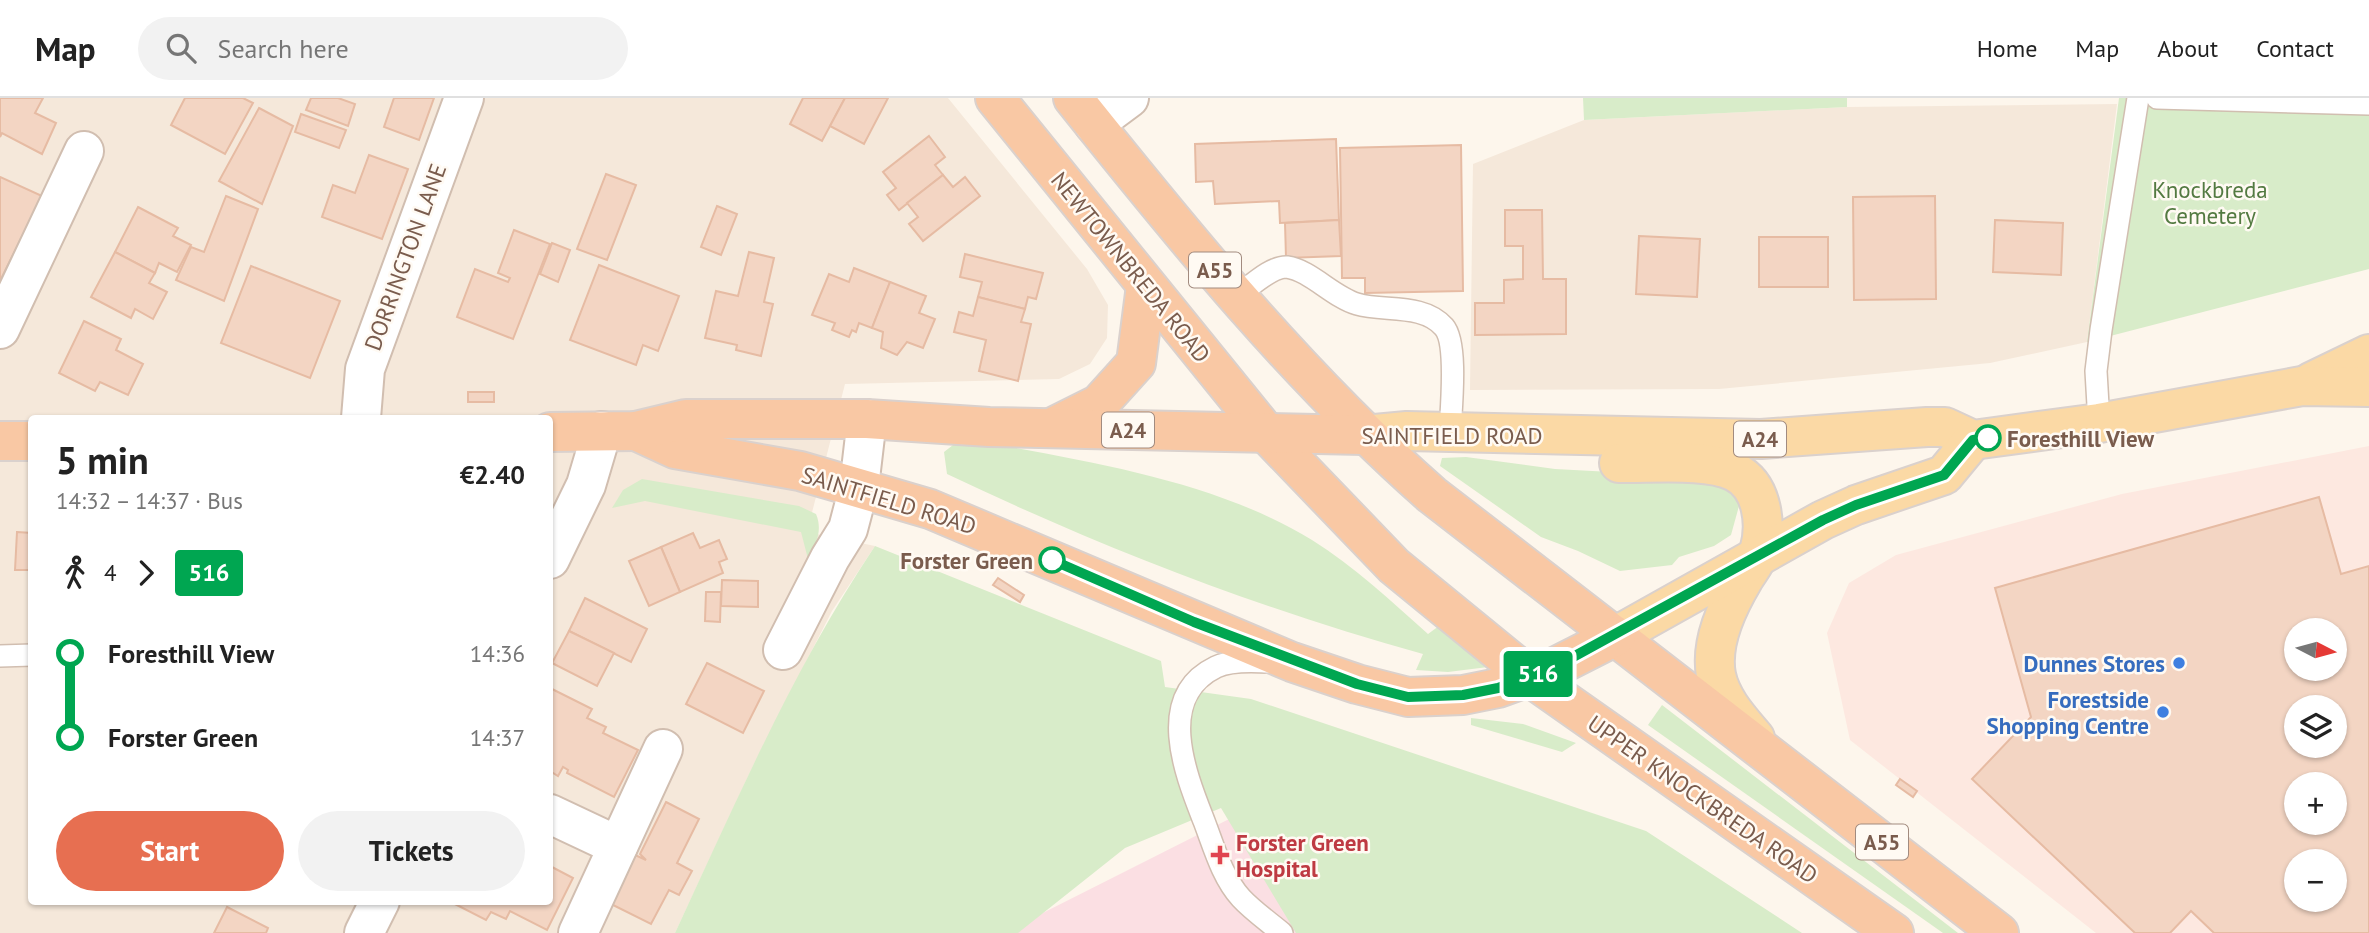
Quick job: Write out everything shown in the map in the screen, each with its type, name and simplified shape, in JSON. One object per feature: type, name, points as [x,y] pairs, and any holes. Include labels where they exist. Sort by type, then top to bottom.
[{"type":"highway","name":"NEWTOWNBREDA ROAD","points":[[995,98],[1268,435]]},
{"type":"highway","name":"A55","points":[[1083,111],[1237,296],[1364,435],[1432,495],[1999,933]]},
{"type":"highway","points":[[1051,428],[1098,404],[1136,363],[1146,286]]},
{"type":"highway","name":"SAINTFIELD ROAD","points":[[553,432],[619,431],[686,419],[867,419],[989,428],[1364,435]]},
{"type":"highway","name":"SAINTFIELD ROAD","points":[[619,431],[675,449],[736,458],[859,487],[930,509],[1292,662],[1357,684],[1408,697],[1463,695],[1530,677],[1616,636]]},
{"type":"highway","name":"UPPER KNOCKBREDA ROAD","points":[[1268,435],[1394,566],[1530,677],[1894,933]]},
{"type":"highway","points":[[0,441],[28,441]]},
{"type":"main road","points":[[2302,386],[2369,354]]},
{"type":"main road","points":[[1973,440],[2099,423],[2302,386],[2369,387]]},
{"type":"main road","name":"SAINTFIELD ROAD","points":[[1364,435],[1407,431],[1761,439],[1927,426],[1945,427],[1973,440],[1944,475],[1856,505],[1759,553],[1616,636]]},
{"type":"main road","name":"A24","points":[[1544,436],[1582,461],[1711,466],[1735,471],[1752,484],[1759,500],[1762,519],[1759,553]]},
{"type":"main road","points":[[1759,553],[1732,599],[1720,630],[1716,649],[1716,676],[1728,706],[1765,751]]},
{"type":"street","name":"DORRINGTON LANE","points":[[361,415],[365,369],[464,98]]},
{"type":"street","points":[[1083,111],[1129,98]]},
{"type":"street","points":[[0,329],[84,151]]},
{"type":"street","points":[[783,650],[830,558],[848,529],[859,487],[867,419]]},
{"type":"street","points":[[553,547],[561,515],[619,431]]},
{"type":"street","points":[[578,933],[663,749]]},
{"type":"street","points":[[553,815],[618,846]]},
{"type":"street","points":[[364,933],[378,905]]},
{"type":"lane","points":[[2099,423],[2096,371],[2138,98]]},
{"type":"lane","points":[[2157,98],[2369,104]]},
{"type":"lane","points":[[1237,296],[1269,273],[1285,267],[1303,272],[1324,288],[1357,304],[1410,310],[1428,316],[1444,327],[1451,343],[1450,432]]},
{"type":"lane","points":[[0,656],[28,655]]},
{"type":"lane","points":[[1282,933],[1241,897],[1223,869],[1181,755],[1178,732],[1182,709],[1190,690],[1217,666],[1246,661],[1292,662]]},
{"type":"shaded area","points":[[0,98],[948,98],[1087,269],[1108,305],[1107,338],[1090,364],[1059,379],[845,384],[807,532],[875,546],[832,611],[753,766],[675,933],[0,933]]},
{"type":"shaded area","points":[[2117,104],[2087,342],[1990,363],[1719,389],[1470,390],[1473,164],[1584,120],[1847,107]]},
{"type":"shaded area","name":"Forestside Shopping Centre","points":[[2369,446],[2369,933],[2096,933],[1850,740],[1827,633],[1849,583],[1896,555],[2122,494]]},
{"type":"shaded area","name":"Forster Green Hospital","points":[[1247,810],[1367,933],[1003,933]]},
{"type":"green space","points":[[1583,98],[1847,98],[1847,107],[1584,120]]},
{"type":"green space","name":"Knockbreda Cemetery","points":[[2119,98],[2369,98],[2369,269],[2087,342]]},
{"type":"green space","points":[[962,438],[1142,474],[1231,501],[1312,540],[1343,561],[1428,634],[1443,623],[1496,666],[1448,672],[1416,670],[1423,654],[1241,597],[1063,527],[947,474],[944,452]]},
{"type":"green space","points":[[1466,457],[1555,469],[1705,477],[1735,491],[1739,506],[1731,535],[1714,546],[1679,557],[1672,565],[1620,571],[1541,537],[1440,466],[1442,458]]},
{"type":"green space","points":[[642,479],[799,506],[816,514],[819,531],[816,542],[808,559],[801,532],[645,501],[612,508],[623,490]]},
{"type":"green space","points":[[875,546],[1161,661],[1165,687],[1251,699],[1646,831],[1802,933],[1296,933],[1221,808],[1125,848],[1018,933],[675,933],[792,687]]},
{"type":"green space","points":[[1662,705],[1958,933],[1943,933],[1648,725]]},
{"type":"green space","points":[[1471,718],[1523,724],[1576,743],[1562,752],[1471,725]]},
{"type":"building","points":[[0,98],[43,98],[35,113],[56,123],[42,154],[2,133],[0,137]]},
{"type":"building","points":[[185,98],[243,98],[253,103],[225,154],[171,125]]},
{"type":"building","points":[[311,98],[338,98],[355,104],[348,126],[306,110]]},
{"type":"building","points":[[394,98],[434,98],[419,140],[384,127]]},
{"type":"building","points":[[803,98],[845,98],[822,141],[790,124]]},
{"type":"building","points":[[845,98],[888,98],[864,144],[830,126]]},
{"type":"building","points":[[259,108],[293,126],[262,204],[219,181]]},
{"type":"building","points":[[301,114],[346,130],[339,148],[295,132]]},
{"type":"building","points":[[929,136],[945,157],[935,165],[943,175],[899,210],[887,195],[896,188],[883,172]]},
{"type":"building","points":[[1336,139],[1339,220],[1280,223],[1279,201],[1215,204],[1213,181],[1196,182],[1195,144]]},
{"type":"building","points":[[1461,145],[1463,291],[1365,293],[1365,278],[1342,278],[1340,148]]},
{"type":"building","points":[[369,155],[408,169],[382,239],[322,217],[333,185],[355,193]]},
{"type":"building","points":[[606,174],[636,185],[607,260],[577,249]]},
{"type":"building","points":[[943,175],[953,187],[965,177],[980,196],[923,241],[909,224],[918,217],[907,203]]},
{"type":"building","points":[[0,177],[42,196],[0,281]]},
{"type":"building","points":[[226,196],[258,209],[224,301],[176,280],[191,247],[204,252]]},
{"type":"building","points":[[1935,196],[1936,299],[1854,300],[1853,197]]},
{"type":"building","points":[[717,206],[737,214],[721,255],[701,247]]},
{"type":"building","points":[[138,207],[178,228],[173,236],[191,245],[177,272],[159,263],[155,273],[115,252]]},
{"type":"building","points":[[1505,210],[1542,210],[1543,279],[1566,279],[1566,334],[1475,335],[1475,303],[1504,303],[1504,280],[1523,279],[1523,246],[1505,246]]},
{"type":"building","points":[[1339,220],[1341,256],[1286,258],[1285,223]]},
{"type":"building","points":[[1995,220],[2063,223],[2061,275],[1993,272]]},
{"type":"building","points":[[514,230],[550,244],[513,339],[457,317],[475,269],[508,282],[510,278],[498,273]]},
{"type":"building","points":[[1639,236],[1700,239],[1697,297],[1636,294]]},
{"type":"building","points":[[1759,237],[1828,237],[1828,287],[1759,287]]},
{"type":"building","points":[[552,243],[570,250],[558,282],[540,274]]},
{"type":"building","points":[[115,252],[155,273],[149,283],[167,292],[153,319],[135,309],[131,318],[91,297]]},
{"type":"building","points":[[749,252],[774,258],[764,302],[773,304],[761,356],[736,350],[737,345],[705,338],[716,291],[738,296]]},
{"type":"building","points":[[965,254],[1043,273],[1036,299],[1028,297],[1025,309],[978,297],[982,282],[960,277]]},
{"type":"building","points":[[599,265],[679,296],[658,351],[643,345],[636,365],[570,340]]},
{"type":"building","points":[[251,266],[340,301],[310,378],[221,343]]},
{"type":"building","points":[[854,268],[890,282],[872,328],[859,323],[856,332],[852,330],[849,337],[832,330],[835,323],[812,315],[829,274],[849,282]]},
{"type":"building","points":[[890,282],[926,296],[919,313],[935,319],[923,348],[907,342],[897,355],[881,348],[883,332],[872,328]]},
{"type":"building","points":[[978,297],[1025,309],[1021,322],[1031,324],[1018,381],[979,371],[986,340],[954,332],[959,312],[973,316]]},
{"type":"building","points":[[84,321],[121,339],[116,350],[143,364],[128,395],[100,382],[95,391],[59,373]]},
{"type":"building","points":[[468,392],[494,392],[494,402],[468,402]]},
{"type":"building","name":"Forestside Shopping Centre","points":[[2319,497],[2341,574],[2369,566],[2369,933],[2214,933],[2191,911],[2170,933],[2135,933],[1972,779],[2031,717],[1995,588]]},
{"type":"building","points":[[17,532],[28,533],[28,570],[15,570]]},
{"type":"building","points":[[693,533],[700,548],[719,540],[727,559],[719,562],[723,573],[680,592],[661,547]]},
{"type":"building","points":[[661,547],[680,592],[649,606],[629,561]]},
{"type":"building","points":[[998,578],[1024,595],[1020,602],[993,585]]},
{"type":"building","points":[[722,580],[758,581],[758,607],[721,606]]},
{"type":"building","points":[[706,592],[721,592],[720,622],[705,621]]},
{"type":"building","points":[[585,598],[647,629],[631,662],[569,631]]},
{"type":"building","points":[[569,631],[614,653],[597,686],[553,661]]},
{"type":"building","points":[[707,663],[764,691],[743,733],[686,704]]},
{"type":"building","points":[[553,690],[592,709],[587,718],[606,727],[603,733],[638,750],[614,797],[567,773],[568,770],[563,767],[558,776],[553,773]]},
{"type":"building","points":[[1900,779],[1917,791],[1913,797],[1896,785]]},
{"type":"building","points":[[666,802],[699,819],[677,863],[692,871],[679,895],[669,890],[651,924],[605,901],[633,854],[646,860],[640,854]]},
{"type":"building","points":[[553,868],[573,878],[547,930],[510,911],[506,919],[491,912],[486,920],[457,905],[553,905]]},
{"type":"building","points":[[227,907],[268,928],[266,933],[214,933]]},
{"type":"bus line","name":"516","points":[[1052,560],[1292,662],[1357,684],[1408,697],[1463,695],[1498,688],[1553,668],[1616,636],[1759,553],[1823,520],[1856,505],[1944,475],[1973,440],[1988,438]]},
{"type":"place","name":"Foresthill View","points":[[1988,438]]},
{"type":"place","name":"Forster Green","points":[[1052,560]]},
{"type":"place","name":"Dunnes Stores","points":[[2179,663]]},
{"type":"place","name":"Forestside Shopping Centre","points":[[2163,712]]},
{"type":"place","name":"Forster Green Hospital","points":[[1220,855]]}]
